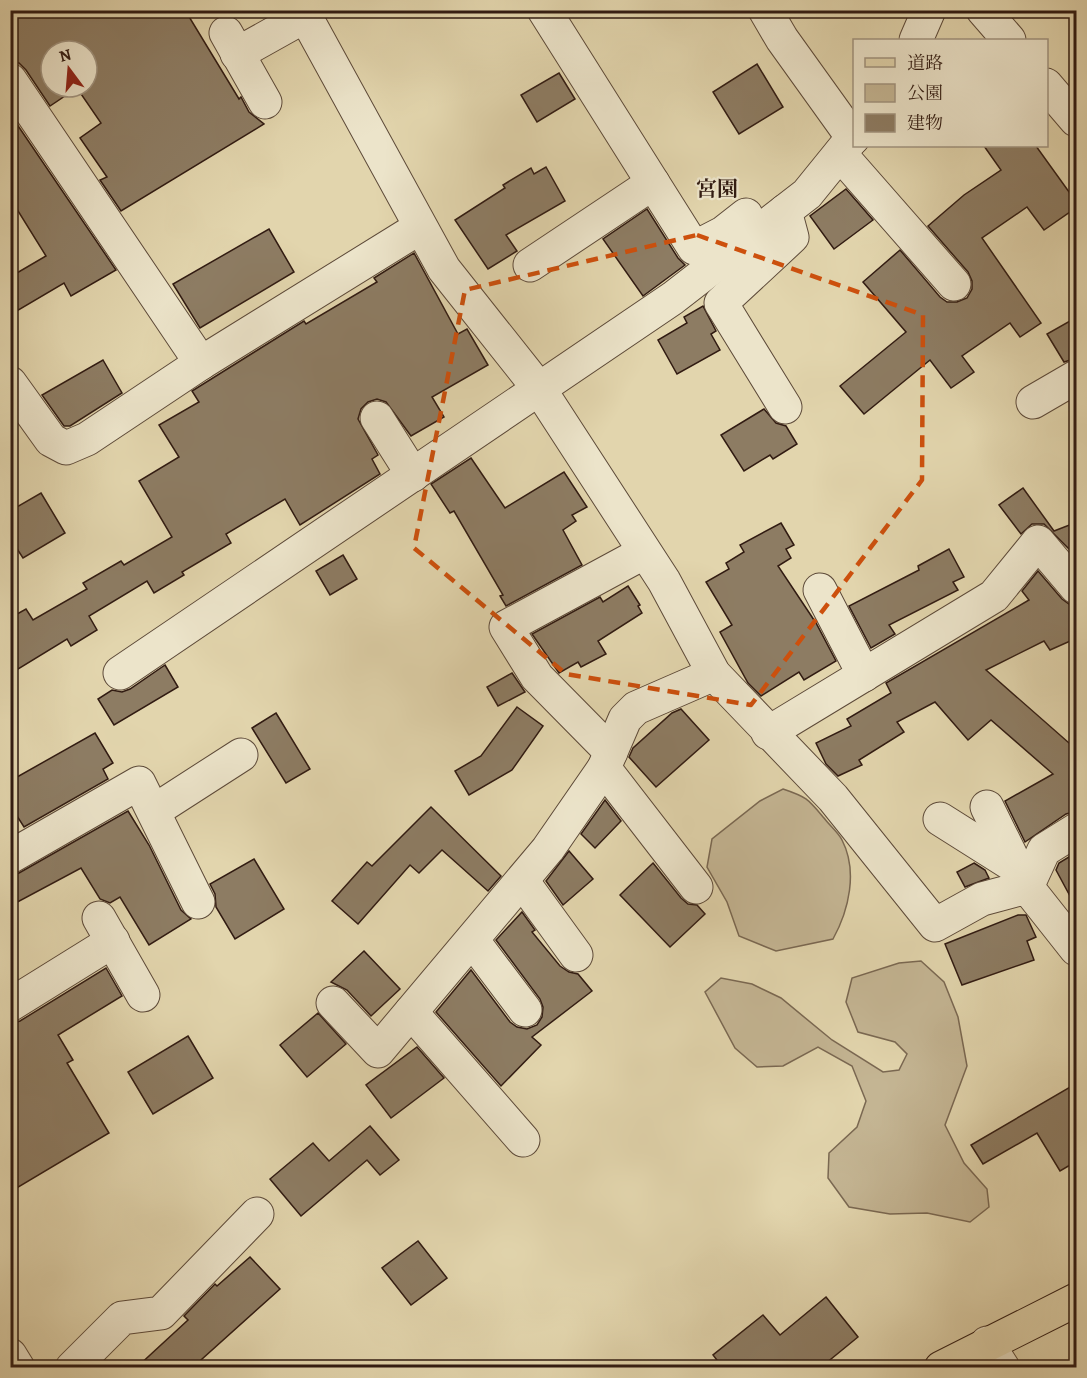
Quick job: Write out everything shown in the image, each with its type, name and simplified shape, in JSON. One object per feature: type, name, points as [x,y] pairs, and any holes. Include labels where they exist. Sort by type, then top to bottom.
[{"type":"main road","points":[[941,1368],[995,1355],[1077,1300]]},
{"type":"street","points":[[544,10],[694,248],[723,233],[790,181],[796,202],[792,237],[721,303],[785,407]]},
{"type":"street","points":[[765,10],[849,143],[954,284]]},
{"type":"street","points":[[916,39],[929,10]]},
{"type":"street","points":[[983,10],[1008,39]]},
{"type":"street","points":[[266,102],[232,43],[303,13],[419,228],[444,269],[540,390],[643,553],[664,581],[714,674],[768,733],[833,798],[935,925],[1022,877],[1044,850],[1077,830]]},
{"type":"street","points":[[10,80],[201,363]]},
{"type":"street","points":[[1048,86],[1077,120]]},
{"type":"street","points":[[120,673],[673,298],[796,202],[849,143]]},
{"type":"street","points":[[530,265],[653,183]]},
{"type":"street","points":[[10,383],[51,440],[66,448],[87,439],[201,363],[419,228]]},
{"type":"street","points":[[1033,402],[1077,377]]},
{"type":"street","points":[[378,418],[413,475]]},
{"type":"street","points":[[768,733],[994,596],[1038,542],[1077,587]]},
{"type":"street","points":[[643,553],[506,627],[537,678],[607,760],[696,886]]},
{"type":"street","points":[[820,590],[864,675]]},
{"type":"street","points":[[333,1003],[378,1052],[523,882],[607,760],[625,719],[636,708],[714,674]]},
{"type":"street","points":[[154,812],[241,755]]},
{"type":"street","points":[[10,857],[139,783],[198,902]]},
{"type":"street","points":[[987,807],[1022,877],[1077,949]]},
{"type":"street","points":[[940,819],[1022,877]]},
{"type":"street","points":[[523,882],[576,955]]},
{"type":"street","points":[[10,1005],[106,930],[143,995]]},
{"type":"street","points":[[473,941],[525,1010]]},
{"type":"street","points":[[411,1012],[523,1140]]},
{"type":"street","points":[[72,1368],[122,1318],[161,1313],[257,1214]]},
{"type":"street","points":[[10,1355],[18,1368]]},
{"type":"highlighted area","points":[[697,235],[923,315],[922,480],[751,705],[566,674],[414,548],[465,290]]},
{"type":"green space","points":[[783,789],[806,799],[842,840],[850,864],[850,890],[839,928],[833,939],[776,951],[739,936],[727,902],[707,867],[712,839],[760,801]]},
{"type":"green space","points":[[921,961],[944,982],[958,1017],[967,1066],[945,1125],[964,1163],[987,1189],[989,1207],[970,1222],[927,1213],[890,1214],[849,1207],[828,1178],[829,1153],[857,1127],[866,1101],[852,1066],[818,1047],[783,1066],[757,1067],[735,1048],[705,992],[721,978],[752,984],[781,998],[832,1040],[883,1072],[899,1070],[907,1054],[895,1042],[858,1032],[846,1002],[852,978],[899,963]]},
{"type":"building","points":[[27,10],[185,10],[239,99],[241,97],[249,112],[264,124],[121,211],[100,180],[107,177],[80,138],[101,123],[85,99],[99,99],[99,39],[39,39],[39,90],[19,63],[10,62],[10,21]]},
{"type":"building","points":[[757,64],[783,107],[739,134],[713,92]]},
{"type":"building","points":[[559,73],[575,99],[537,122],[521,95]]},
{"type":"building","points":[[45,99],[60,99],[50,106]]},
{"type":"building","points":[[10,114],[116,270],[71,296],[64,283],[10,315],[10,277],[46,256],[10,198]]},
{"type":"building","points":[[985,147],[1037,147],[1077,203],[1077,207],[1044,230],[1027,207],[982,238],[1041,323],[1020,337],[1010,323],[962,356],[974,372],[951,388],[930,360],[864,414],[840,386],[906,332],[863,282],[900,250],[940,297],[947,302],[957,302],[967,298],[972,289],[972,281],[968,272],[928,226],[964,195],[1001,170]]},
{"type":"building","points":[[546,167],[565,201],[506,235],[517,251],[488,269],[455,220],[505,188],[503,185],[531,168],[534,174]]},
{"type":"building","points":[[846,189],[873,220],[834,249],[810,216]]},
{"type":"building","points":[[647,209],[678,258],[685,265],[643,296],[603,239]]},
{"type":"building","points":[[269,229],[294,272],[200,328],[173,284]]},
{"type":"building","points":[[414,253],[458,334],[467,329],[488,365],[432,397],[444,417],[411,436],[386,402],[377,399],[368,402],[361,409],[358,419],[378,455],[372,459],[380,474],[300,525],[285,499],[226,534],[231,543],[182,572],[184,575],[154,593],[147,581],[89,616],[97,630],[71,646],[67,639],[10,674],[10,618],[26,609],[33,620],[87,589],[83,583],[121,561],[124,565],[172,537],[139,481],[179,457],[159,425],[199,402],[192,391],[304,321],[306,324],[377,282],[374,278]]},
{"type":"building","points":[[703,306],[716,331],[711,334],[720,350],[677,374],[658,340],[687,323],[684,317]]},
{"type":"building","points":[[1077,317],[1077,358],[1064,362],[1047,334]]},
{"type":"building","points":[[103,360],[122,393],[70,426],[64,426],[42,395]]},
{"type":"building","points":[[764,409],[776,423],[786,426],[797,444],[773,459],[770,455],[744,471],[721,435]]},
{"type":"building","points":[[471,458],[505,508],[564,472],[587,507],[572,515],[576,521],[563,530],[582,565],[506,606],[500,596],[503,595],[454,511],[450,513],[431,484]]},
{"type":"building","points":[[1023,488],[1054,531],[1077,522],[1077,557],[1044,524],[1032,524],[1021,534],[999,505]]},
{"type":"building","points":[[41,493],[65,533],[23,558],[10,538],[10,511]]},
{"type":"building","points":[[781,523],[794,545],[786,549],[791,558],[778,566],[816,623],[836,661],[804,680],[799,672],[761,696],[748,683],[720,632],[732,625],[706,582],[729,569],[726,563],[744,552],[740,545]]},
{"type":"building","points":[[949,549],[964,577],[953,582],[958,590],[889,625],[895,634],[871,648],[849,606],[919,570],[918,566]]},
{"type":"building","points":[[343,555],[357,579],[330,595],[316,571]]},
{"type":"building","points":[[1038,571],[1062,599],[1077,610],[1077,638],[1050,650],[1044,641],[986,670],[1077,750],[1077,811],[1066,814],[1025,842],[1005,801],[1053,774],[991,720],[968,740],[935,702],[897,722],[904,732],[859,760],[862,765],[838,776],[826,764],[816,743],[851,726],[847,719],[891,693],[886,683],[1029,600],[1022,591]]},
{"type":"building","points":[[628,586],[640,605],[638,606],[642,613],[598,641],[606,654],[581,667],[578,662],[559,673],[532,634],[600,597],[603,602]]},
{"type":"building","points":[[165,665],[178,687],[114,725],[98,699],[112,690],[122,692],[130,689]]},
{"type":"building","points":[[512,673],[525,692],[498,706],[487,687]]},
{"type":"building","points":[[517,707],[543,726],[512,770],[469,795],[455,771],[481,756]]},
{"type":"building","points":[[681,709],[709,740],[656,787],[629,757],[633,748],[672,713]]},
{"type":"building","points":[[276,713],[310,769],[286,783],[252,728]]},
{"type":"building","points":[[95,733],[113,763],[103,769],[108,779],[24,827],[10,805],[10,781]]},
{"type":"building","points":[[605,800],[621,821],[595,848],[581,834]]},
{"type":"building","points":[[431,807],[501,876],[488,891],[442,850],[419,873],[410,865],[358,924],[332,901],[367,862],[372,866]]},
{"type":"building","points":[[128,811],[149,845],[181,910],[191,919],[149,945],[120,897],[110,903],[100,899],[81,868],[10,906],[10,876]]},
{"type":"building","points":[[569,851],[593,879],[563,905],[546,881]]},
{"type":"building","points":[[1077,852],[1077,909],[1056,870],[1059,863]]},
{"type":"building","points":[[254,859],[284,909],[235,939],[216,907],[215,894],[210,884]]},
{"type":"building","points":[[653,863],[681,898],[688,904],[697,905],[705,914],[670,947],[620,895]]},
{"type":"building","points":[[974,863],[985,870],[989,878],[965,887],[957,872]]},
{"type":"building","points":[[522,912],[535,930],[532,932],[560,966],[569,972],[578,974],[592,991],[532,1037],[541,1045],[501,1086],[436,1012],[471,970],[510,1022],[517,1027],[527,1029],[537,1025],[542,1017],[543,1007],[540,999],[496,940]]},
{"type":"building","points":[[1018,915],[1026,915],[1036,937],[1027,941],[1034,960],[962,985],[945,944]]},
{"type":"building","points":[[364,951],[400,989],[371,1016],[347,990],[331,982]]},
{"type":"building","points":[[106,968],[122,996],[58,1035],[73,1060],[67,1063],[109,1133],[10,1192],[10,1024],[20,1021]]},
{"type":"building","points":[[318,1013],[346,1044],[307,1077],[280,1045]]},
{"type":"building","points":[[188,1036],[213,1078],[153,1114],[128,1072]]},
{"type":"building","points":[[417,1047],[444,1078],[391,1118],[366,1085]]},
{"type":"building","points":[[1077,1083],[1077,1161],[1060,1171],[1037,1133],[983,1164],[971,1145]]},
{"type":"building","points":[[370,1126],[399,1160],[380,1175],[367,1160],[301,1216],[270,1179],[313,1143],[329,1161]]},
{"type":"building","points":[[418,1241],[447,1278],[411,1305],[382,1268]]},
{"type":"building","points":[[250,1257],[280,1289],[192,1368],[136,1368],[188,1320],[184,1316],[215,1284],[217,1286]]},
{"type":"building","points":[[826,1297],[858,1337],[820,1368],[723,1368],[713,1355],[763,1315],[780,1335]]},
{"type":"district","name":"宮園","points":[[717,189]]}]
